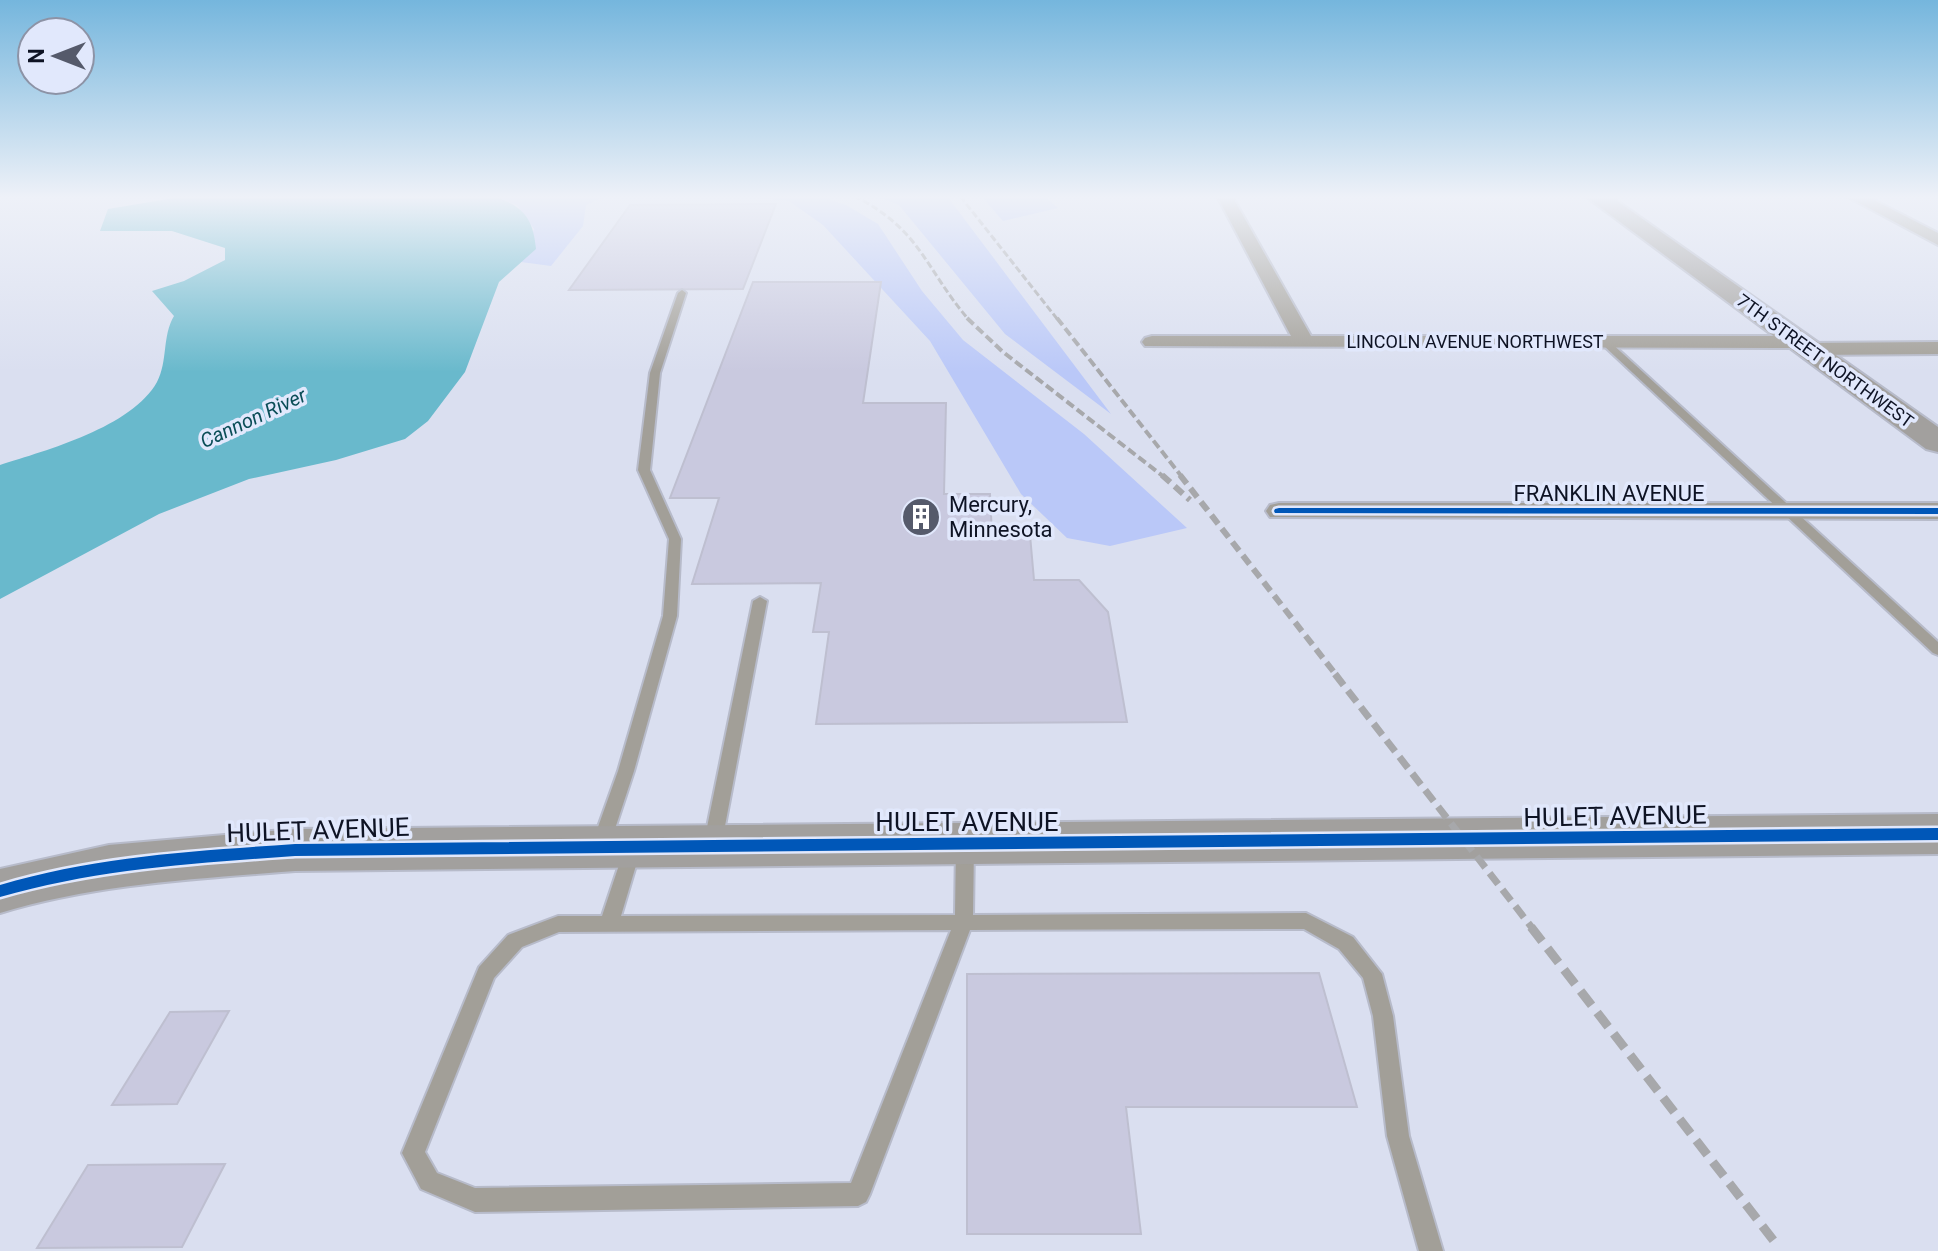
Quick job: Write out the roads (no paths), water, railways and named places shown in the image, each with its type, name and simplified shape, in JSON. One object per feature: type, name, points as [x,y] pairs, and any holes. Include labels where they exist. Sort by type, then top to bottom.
[{"type":"street","points":[[1256,254],[1304,342]]},
{"type":"street","name":"7TH STREET NORTHWEST","points":[[1676,254],[1938,442]]},
{"type":"street","name":"LINCOLN AVENUE NORTHWEST","points":[[1152,342],[1606,343],[1938,348]]},
{"type":"street","name":"FRANKLIN AVENUE","points":[[1279,511],[1789,514],[1938,511]]},
{"type":"street","name":"HULET AVENUE","points":[[0,891],[30,881],[121,862],[295,850],[1938,834]]},
{"type":"lane","points":[[609,924],[626,771],[670,616],[675,539],[644,470],[655,373],[682,293]]},
{"type":"lane","points":[[1606,343],[1938,650]]},
{"type":"lane","points":[[712,846],[760,601]]},
{"type":"lane","points":[[965,844],[964,922],[858,1194],[475,1200],[429,1181],[413,1153],[486,973],[515,941],[558,924],[964,922],[1306,921],[1346,943],[1372,974],[1383,1016],[1398,1136],[1431,1251]]},
{"type":"water","name":"Cannon River","points":[[225,254],[530,254],[499,282],[465,372],[428,421],[405,439],[336,460],[249,479],[159,514],[0,599],[0,465],[87,435],[129,412],[145,398],[157,382],[163,366],[168,332],[174,316],[152,291],[184,281],[225,260]]},
{"type":"railway","points":[[922,254],[969,320]]},
{"type":"railway","points":[[1006,254],[1058,320]]},
{"type":"railway","points":[[1057,318],[1182,477]]},
{"type":"railway","points":[[969,320],[1003,352],[1164,477]]},
{"type":"railway","points":[[1162,475],[1190,500]]},
{"type":"railway","points":[[1180,475],[1337,676]]},
{"type":"railway","points":[[1335,674],[1533,929]]},
{"type":"railway","points":[[1531,927],[1774,1241]]},
{"type":"place","name":"Mercury, Minnesota","points":[[921,517]]}]
